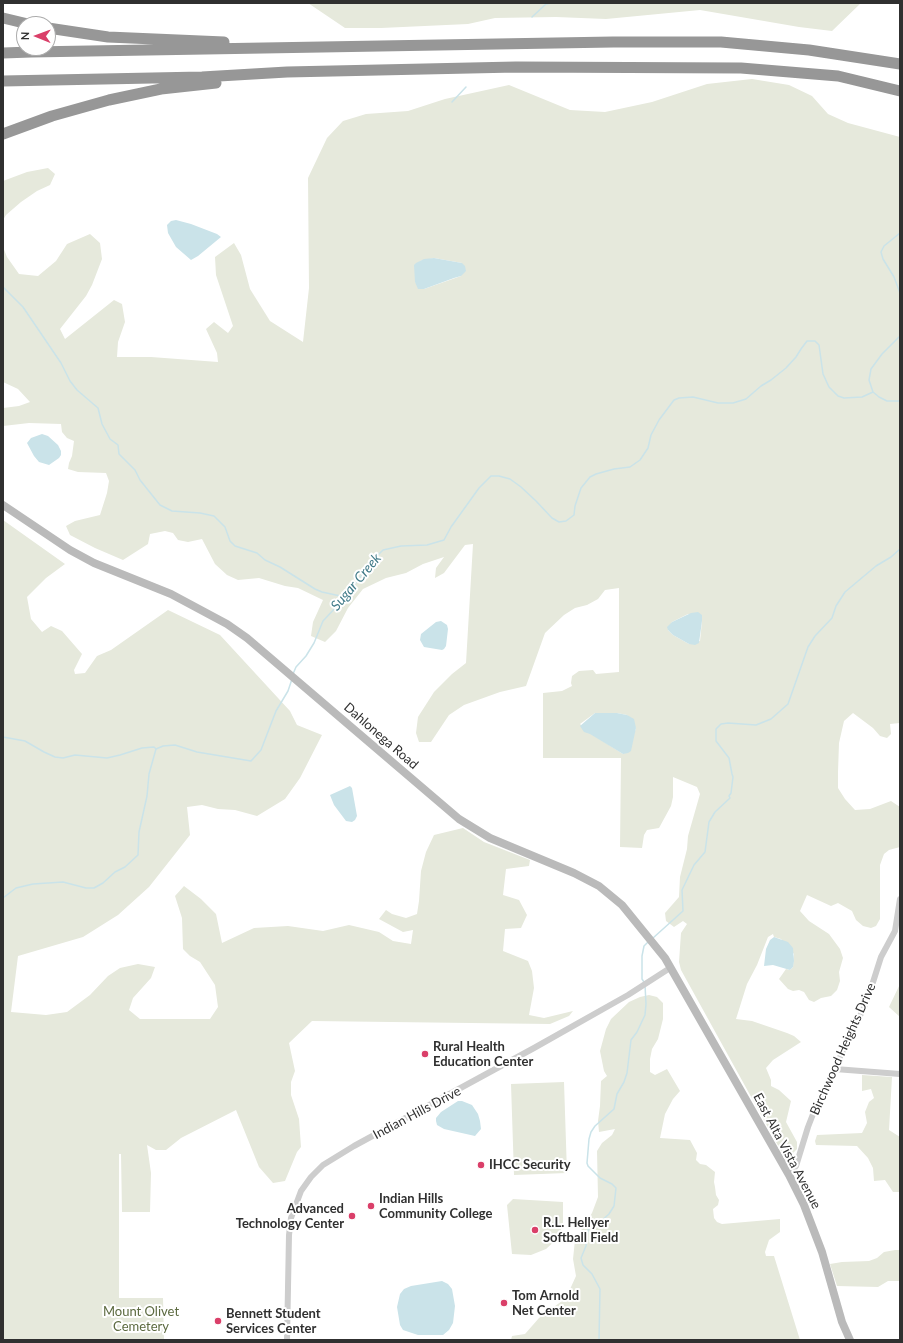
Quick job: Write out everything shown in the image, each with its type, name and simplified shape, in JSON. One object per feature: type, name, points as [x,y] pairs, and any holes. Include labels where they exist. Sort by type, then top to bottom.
[{"type":"highway","points":[[3,18],[16,21]]},
{"type":"highway","points":[[56,29],[108,37],[276,45],[290,48]]},
{"type":"highway","points":[[3,53],[613,42],[721,42],[809,50],[900,64]]},
{"type":"highway","points":[[3,81],[202,77],[287,72],[516,67],[741,68],[838,76],[900,91]]},
{"type":"highway","points":[[3,134],[52,116],[109,100],[161,89],[232,81],[358,71]]},
{"type":"main road","name":"Dahlonega Road","points":[[3,505],[70,550],[94,563],[170,594],[227,624],[247,638],[459,819],[490,838],[574,873],[599,886],[622,905],[637,921],[665,958],[703,1026]]},
{"type":"main road","name":"East Alta Vista Avenue","points":[[703,1026],[789,1175],[804,1205],[822,1252],[842,1322],[850,1340]]},
{"type":"street","name":"Birchwood Heights Drive","points":[[789,1175],[796,1166],[810,1121],[868,1000],[882,957],[895,931],[900,899]]},
{"type":"street","name":"Indian Hills Drive","points":[[287,1340],[289,1235],[291,1218],[301,1191],[311,1177],[323,1165],[354,1146],[546,1042],[628,995],[670,968]]},
{"type":"street","points":[[835,1069],[900,1074]]},
{"type":"green space","points":[[308,3],[861,3],[832,31],[799,27],[700,10],[606,19],[556,17],[495,18],[468,24],[345,28]]},
{"type":"green space","points":[[752,79],[789,85],[812,96],[828,114],[848,123],[900,137],[900,723],[890,724],[891,734],[887,738],[880,736],[873,728],[853,713],[844,721],[839,743],[838,788],[855,810],[870,809],[891,801],[900,807],[900,847],[889,850],[884,854],[880,865],[880,919],[876,926],[871,928],[863,926],[856,920],[852,911],[838,903],[831,906],[807,895],[800,911],[809,921],[829,934],[840,949],[843,958],[839,972],[840,981],[837,990],[831,996],[821,998],[814,1002],[809,1000],[804,992],[788,989],[779,979],[786,969],[790,970],[793,967],[794,954],[781,939],[774,937],[773,934],[768,937],[757,965],[747,984],[736,1019],[752,1021],[787,1033],[794,1036],[801,1042],[773,1060],[766,1068],[771,1080],[771,1086],[779,1090],[791,1101],[786,1122],[797,1142],[797,1149],[786,1160],[681,970],[679,962],[681,933],[687,924],[683,921],[674,927],[666,921],[665,913],[679,897],[680,877],[687,849],[688,836],[700,794],[697,787],[673,777],[673,797],[671,806],[659,828],[647,830],[644,835],[642,848],[620,847],[621,758],[543,758],[543,693],[562,691],[572,686],[572,676],[579,671],[593,670],[596,674],[619,672],[619,588],[605,590],[598,599],[587,605],[575,608],[564,615],[545,633],[526,686],[500,692],[464,705],[449,715],[431,742],[419,742],[416,733],[418,717],[434,692],[452,674],[466,663],[473,544],[465,545],[444,573],[435,578],[436,568],[444,557],[423,564],[406,573],[386,578],[363,589],[348,608],[336,631],[325,642],[311,636],[313,622],[323,600],[298,588],[285,586],[259,578],[238,580],[227,575],[215,564],[202,539],[188,542],[178,540],[173,533],[165,531],[150,534],[148,544],[123,560],[70,535],[66,526],[75,521],[100,515],[109,481],[106,473],[78,472],[68,469],[74,441],[67,438],[62,432],[61,424],[29,423],[3,426],[3,408],[19,406],[30,402],[18,389],[3,382],[3,247],[7,257],[19,274],[38,276],[56,261],[67,244],[90,234],[100,243],[102,259],[86,296],[60,329],[65,339],[114,300],[122,304],[125,322],[118,342],[117,357],[151,357],[218,362],[217,353],[206,329],[214,322],[228,333],[233,326],[216,275],[215,257],[234,243],[241,255],[250,289],[270,321],[303,342],[309,288],[308,178],[327,138],[343,121],[366,114],[408,111],[445,99],[509,85],[570,110],[605,112],[652,102],[707,84]],"holes":[[[434,258],[462,263],[461,276],[424,289],[415,282],[415,276],[420,261]],[[688,614],[702,615],[700,641],[689,644],[673,635],[668,630],[672,622]],[[595,713],[617,713],[627,715],[636,728],[633,737],[623,754],[590,733],[580,724]]]},
{"type":"green space","points":[[48,168],[55,174],[50,185],[37,191],[21,202],[6,215],[3,220],[3,181],[27,172]]},
{"type":"green space","name":"Mount Olivet Cemetery","points":[[3,520],[65,564],[46,578],[27,597],[31,619],[42,632],[51,626],[62,631],[82,654],[74,670],[75,674],[85,673],[97,656],[111,650],[168,610],[220,635],[290,711],[297,725],[322,735],[300,778],[285,799],[257,816],[235,810],[218,809],[202,805],[187,807],[190,835],[149,887],[118,915],[83,937],[18,956],[11,1012],[46,1015],[67,1012],[90,995],[108,976],[120,968],[138,964],[155,967],[151,978],[133,998],[129,1010],[140,1019],[210,1019],[218,1007],[215,985],[200,962],[190,956],[183,949],[182,918],[175,896],[184,886],[201,899],[216,914],[222,943],[254,928],[288,926],[323,931],[349,925],[379,932],[393,941],[411,944],[413,930],[403,932],[379,919],[386,910],[392,914],[406,918],[417,914],[421,871],[426,852],[434,835],[463,828],[484,842],[530,860],[529,866],[506,869],[503,895],[519,900],[527,915],[521,928],[505,929],[503,951],[528,961],[532,971],[534,988],[529,1015],[544,1018],[573,1011],[569,1016],[550,1024],[312,1021],[289,1043],[295,1071],[291,1082],[291,1095],[299,1119],[301,1147],[297,1152],[285,1181],[273,1183],[259,1167],[236,1110],[181,1138],[166,1150],[156,1150],[147,1145],[151,1173],[150,1212],[122,1212],[121,1154],[119,1154],[119,1298],[163,1298],[164,1340],[3,1340]]},
{"type":"green space","points":[[900,984],[900,1017],[889,1007]]},
{"type":"green space","points":[[649,995],[657,997],[663,1003],[663,1019],[658,1039],[652,1049],[650,1072],[655,1075],[667,1069],[680,1091],[673,1099],[665,1114],[660,1138],[690,1140],[697,1153],[696,1160],[700,1164],[706,1165],[715,1172],[714,1182],[716,1195],[719,1200],[718,1205],[713,1209],[714,1218],[717,1222],[722,1224],[780,1219],[780,1232],[769,1240],[765,1252],[766,1256],[774,1256],[800,1340],[511,1340],[512,1336],[525,1334],[539,1318],[566,1298],[576,1276],[573,1259],[575,1240],[592,1213],[598,1197],[597,1151],[602,1143],[612,1135],[615,1129],[599,1132],[598,1121],[601,1081],[607,1076],[604,1071],[600,1051],[606,1029],[611,1019],[629,1002]]},
{"type":"green space","points":[[862,1075],[892,1077],[889,1130],[900,1137],[900,1192],[893,1192],[885,1180],[874,1181],[873,1168],[868,1158],[857,1146],[816,1145],[815,1141],[817,1135],[862,1133],[867,1123],[865,1112],[869,1102],[874,1098],[871,1089],[862,1091]]},
{"type":"green space","points":[[564,1082],[567,1173],[514,1175],[511,1084]]},
{"type":"green space","name":"R.L. Hellyer Softball Field","points":[[513,1199],[563,1202],[563,1223],[558,1238],[546,1249],[531,1255],[512,1254],[507,1205]]},
{"type":"green space","points":[[900,1250],[900,1281],[888,1281],[878,1287],[837,1286],[830,1264],[869,1261],[877,1258],[884,1252]]},
{"type":"water","points":[[176,220],[191,224],[221,237],[191,260],[176,247],[168,233],[167,225],[171,221]]},
{"type":"water","points":[[434,258],[462,263],[465,266],[466,271],[461,276],[424,289],[418,289],[415,282],[414,265],[424,259]]},
{"type":"water","points":[[42,434],[48,436],[58,445],[61,451],[59,458],[49,465],[39,462],[27,443],[31,438]]},
{"type":"water","points":[[698,612],[702,615],[699,643],[695,645],[689,644],[673,635],[668,630],[667,627],[672,622],[691,613]]},
{"type":"water","points":[[441,621],[447,625],[448,629],[446,646],[442,650],[424,647],[420,640],[421,634],[436,622]]},
{"type":"water","points":[[595,713],[617,713],[627,715],[634,719],[636,728],[631,751],[623,754],[590,734],[584,732],[580,726]]},
{"type":"water","points":[[350,786],[352,788],[357,816],[352,822],[346,821],[334,805],[330,795]]},
{"type":"water","points":[[774,937],[788,942],[793,948],[794,961],[793,967],[790,970],[773,965],[764,966],[766,949],[770,940]]},
{"type":"water","points":[[458,1101],[472,1105],[478,1114],[481,1129],[475,1136],[444,1129],[437,1125],[436,1118],[441,1112]]},
{"type":"water","points":[[442,1281],[448,1284],[452,1289],[455,1306],[453,1323],[449,1330],[443,1335],[418,1335],[403,1330],[400,1325],[397,1307],[400,1294],[404,1289],[411,1286]]},
{"type":"waterway","points":[[532,17],[546,4],[552,3]]},
{"type":"waterway","points":[[452,102],[466,87]]},
{"type":"waterway","name":"Sugar Creek","points":[[900,233],[884,246],[881,252],[883,259],[894,277],[900,293]]},
{"type":"waterway","points":[[3,287],[23,307],[61,363],[70,381],[77,390],[98,408],[102,424],[110,439],[118,445],[119,454],[135,470],[140,480],[160,505],[172,511],[200,513],[214,516],[225,527],[230,541],[235,546],[257,553],[265,560],[280,567],[315,589],[345,597]]},
{"type":"waterway","name":"Sugar Creek","points":[[900,336],[882,354],[871,369],[869,380],[873,392],[879,397],[887,401],[900,401]]},
{"type":"waterway","name":"Sugar Creek","points":[[293,674],[296,667],[306,656],[314,643],[323,621],[352,590],[374,559],[383,550],[401,546],[427,545],[444,540],[451,527],[479,488],[491,476],[499,476],[510,479],[521,487],[552,518],[559,522],[566,521],[574,515],[575,506],[581,488],[590,477],[614,469],[630,467],[640,460],[648,448],[651,435],[659,420],[674,400],[693,397],[718,403],[733,403],[746,399],[786,368],[807,341],[815,341],[819,345],[823,374],[829,387],[838,396],[844,398],[862,397],[873,392]]},
{"type":"waterway","points":[[653,938],[683,911],[682,890],[694,865],[705,852],[709,822],[715,812],[730,798],[729,796],[731,793],[733,777],[729,758],[716,741],[716,729],[721,724],[728,723],[756,725],[771,719],[788,704],[808,647],[815,636],[832,618],[836,606],[845,592],[876,566],[891,557],[900,549]]},
{"type":"waterway","name":"Sugar Creek","points":[[3,898],[16,888],[33,884],[63,882],[86,888],[94,888],[103,883],[115,872],[125,867],[138,855],[139,832],[147,796],[149,774],[156,749],[163,746],[175,745],[197,752],[251,761],[261,750],[276,711],[288,691],[292,679]]},
{"type":"waterway","points":[[3,737],[25,741],[55,757],[63,758],[75,755],[107,758],[142,748],[154,747],[156,749]]},
{"type":"waterway","points":[[644,982],[642,979],[642,956],[644,946],[648,942]]},
{"type":"waterway","points":[[599,1340],[600,1289],[592,1274],[583,1265],[581,1258],[586,1246],[588,1230],[592,1225],[599,1223],[609,1214],[614,1206],[616,1188],[612,1184],[600,1178],[588,1166],[589,1139],[595,1126],[614,1109],[617,1094],[624,1082],[627,1073],[631,1040],[637,1032],[645,1015],[645,985]]},
{"type":"place","name":"Rural Health Education Center","points":[[425,1054]]},
{"type":"place","name":"IHCC Security","points":[[481,1165]]},
{"type":"place","name":"Indian Hills Community College","points":[[371,1206]]},
{"type":"place","name":"Advanced Technology Center","points":[[352,1216]]},
{"type":"place","name":"R.L. Hellyer Softball Field","points":[[535,1230]]},
{"type":"place","name":"Tom Arnold Net Center","points":[[504,1303]]},
{"type":"place","name":"Bennett Student Services Center","points":[[218,1321]]}]
